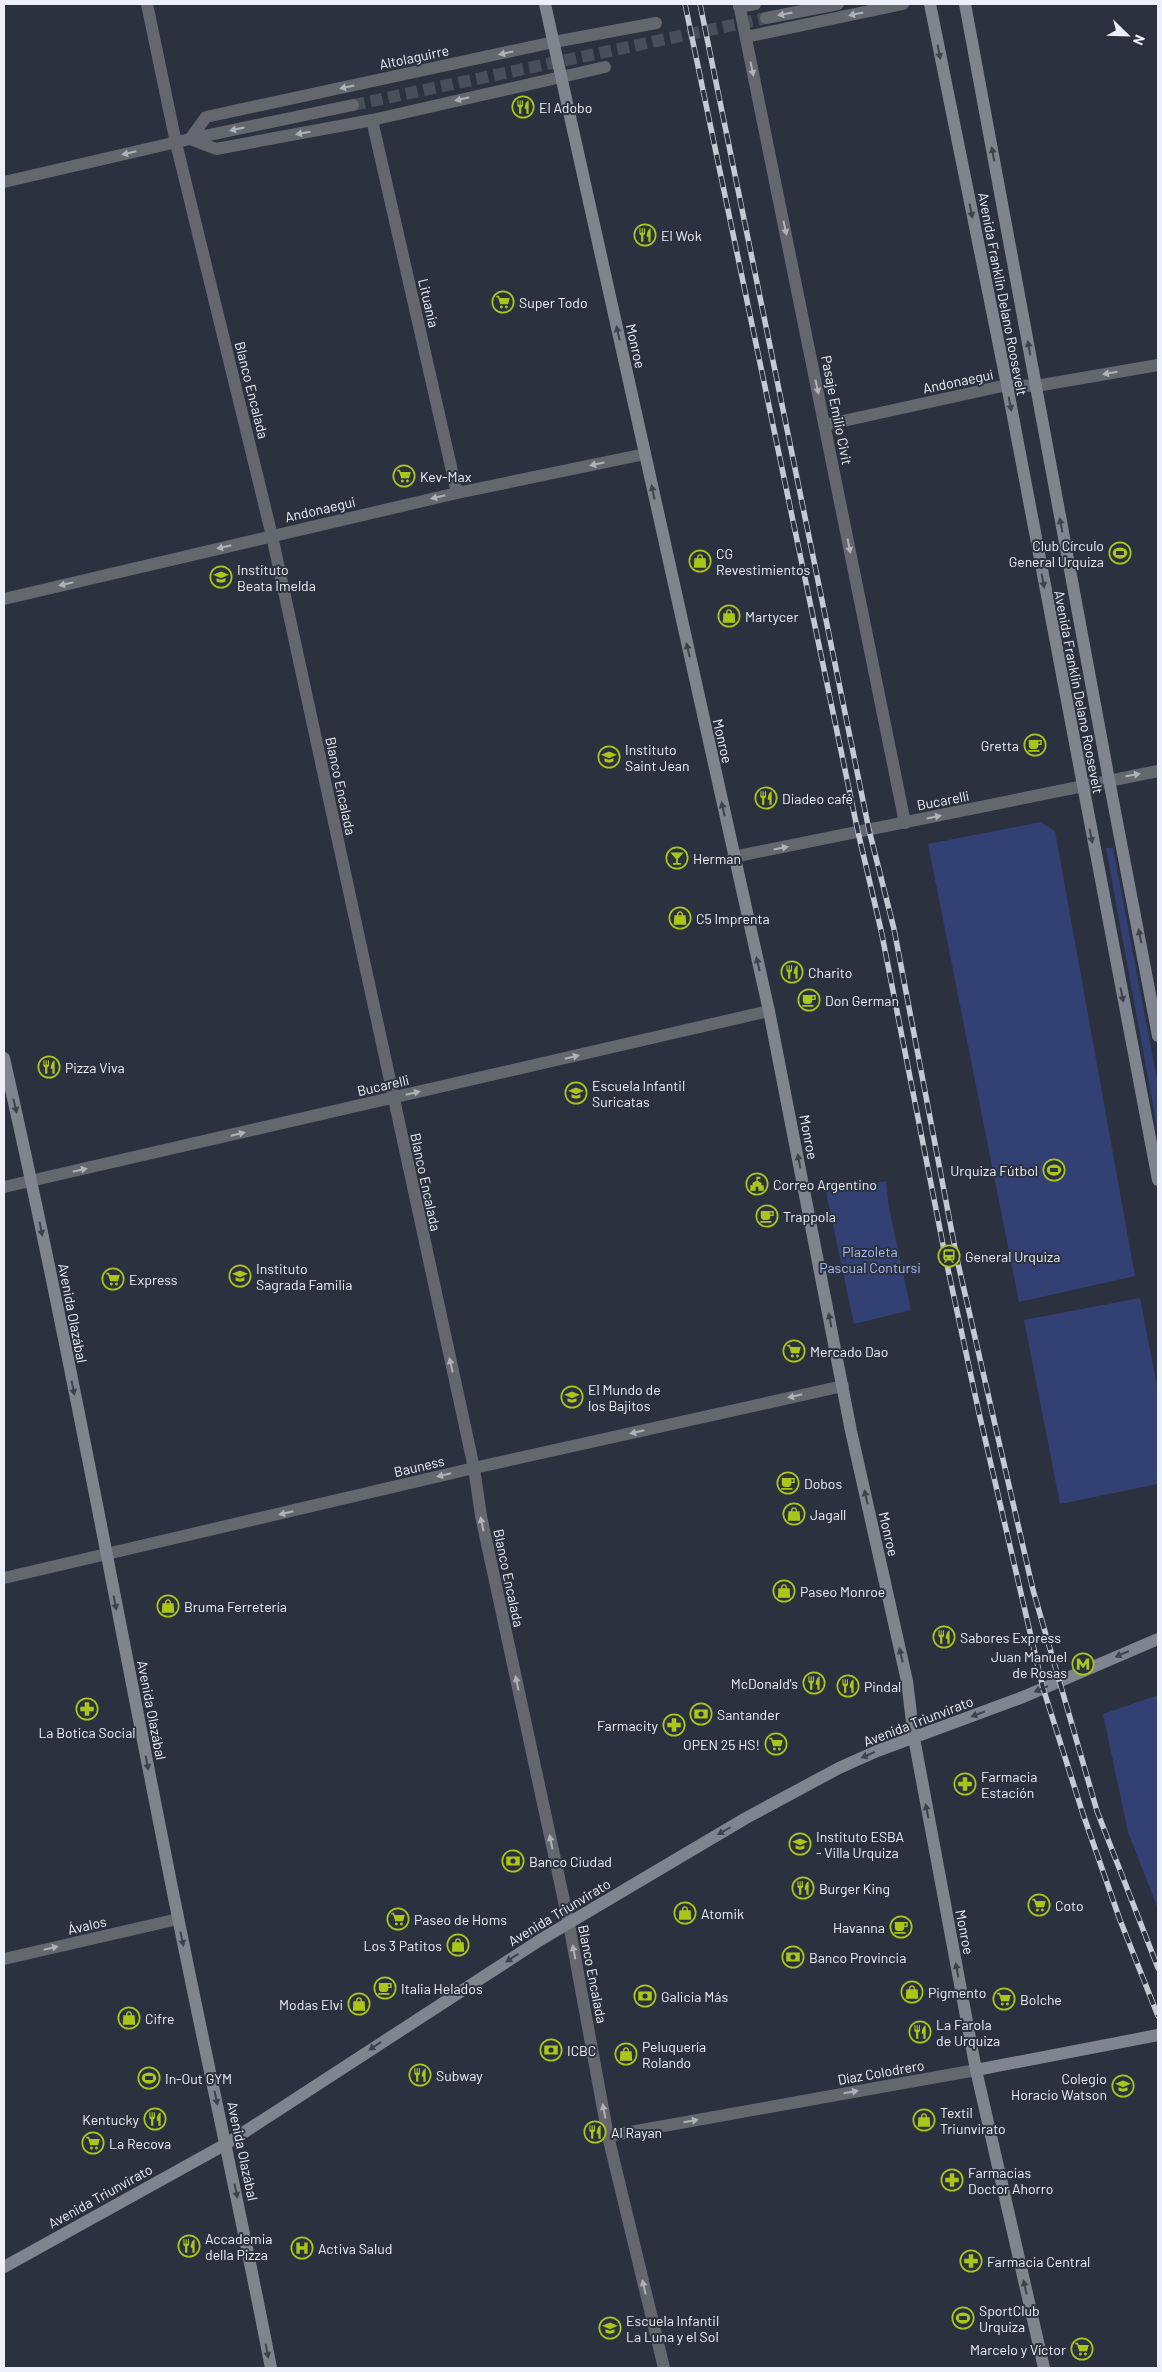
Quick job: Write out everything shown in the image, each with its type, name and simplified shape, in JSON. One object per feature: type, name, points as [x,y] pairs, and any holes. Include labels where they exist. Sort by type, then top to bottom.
[{"type":"street","name":"Blanco Encalada","points":[[148,4],[176,143],[272,536],[392,1098],[474,1468],[480,1516],[568,1924],[608,2136],[664,2368]]},
{"type":"street","name":"Monroe","points":[[545,4],[733,857],[769,1011],[851,1431],[907,1681],[914,1738],[976,2070],[1044,2368]]},
{"type":"street","points":[[739,5],[755,4]]},
{"type":"street","points":[[766,18],[838,4]]},
{"type":"street","points":[[746,37],[903,4]]},
{"type":"street","name":"Avenida Franklin Delano Roosevelt","points":[[930,4],[1007,385],[1082,788],[1158,1180]]},
{"type":"street","name":"Avenida Franklin Delano Roosevelt","points":[[965,4],[1158,1036]]},
{"type":"street","name":"Pasaje Emilio Civit","points":[[739,5],[905,823]]},
{"type":"street","name":"Altolaguirre","points":[[190,139],[206,117],[554,42],[656,23]]},
{"type":"street","points":[[190,139],[216,149],[372,120],[605,67]]},
{"type":"street","points":[[4,182],[190,139],[353,105]]},
{"type":"street","name":"Lituania","points":[[372,120],[457,493]]},
{"type":"street","name":"Andonaegui","points":[[825,425],[1007,385],[1036,386],[1158,365]]},
{"type":"street","name":"Andonaegui","points":[[4,599],[457,493],[645,454]]},
{"type":"street","name":"Bucarelli","points":[[733,857],[1082,788],[1109,780],[1158,771]]},
{"type":"street","name":"Bucarelli","points":[[4,1187],[769,1011]]},
{"type":"street","name":"Avenida Olazábal","points":[[4,1058],[32,1181],[178,1919],[271,2368]]},
{"type":"street","name":"Bauness","points":[[4,1578],[474,1468],[843,1386]]},
{"type":"street","name":"Avenida Triunvirato","points":[[4,2267],[226,2144],[540,1940],[746,1818],[877,1751],[1023,1697],[1158,1639]]},
{"type":"street","name":"Ávalos","points":[[4,1959],[178,1919]]},
{"type":"street","name":"Díaz Colodrero","points":[[608,2136],[976,2070],[1158,2035]]},
{"type":"green space","points":[[1041,822],[1055,831],[1135,1276],[1019,1302],[928,844]]},
{"type":"green space","points":[[1106,848],[1113,848],[1158,1084],[1158,1133]]},
{"type":"green space","name":"Plazoleta Pascual Contursi","points":[[886,1181],[889,1208],[911,1310],[854,1324],[826,1192]]},
{"type":"green space","points":[[1140,1298],[1158,1391],[1158,1484],[1060,1504],[1024,1320]]},
{"type":"green space","points":[[1158,1695],[1158,1909],[1128,1832],[1103,1714]]},
{"type":"tunnel","points":[[353,105],[766,18]]},
{"type":"railway","points":[[685,4],[858,832],[881,930],[946,1260],[979,1413],[1043,1688],[1083,1814],[1120,1920],[1158,2016]]},
{"type":"railway","points":[[700,4],[869,830],[894,929],[957,1259],[1033,1590],[1097,1811],[1158,1968]]},
{"type":"place","name":"El Adobo","points":[[523,107]]},
{"type":"place","name":"El Wok","points":[[645,235]]},
{"type":"place","name":"Super Todo","points":[[503,302]]},
{"type":"place","name":"Kev-Max","points":[[404,476]]},
{"type":"place","name":"Club Círculo General Urquiza","points":[[1120,553]]},
{"type":"place","name":"CG Revestimientos","points":[[700,561]]},
{"type":"place","name":"Instituto Beata Imelda","points":[[221,577]]},
{"type":"place","name":"Martycer","points":[[729,616]]},
{"type":"place","name":"Gretta","points":[[1035,745]]},
{"type":"place","name":"Instituto Saint Jean","points":[[609,757]]},
{"type":"place","name":"Diadeo café","points":[[766,798]]},
{"type":"place","name":"Herman","points":[[677,858]]},
{"type":"place","name":"C5 Imprenta","points":[[680,918]]},
{"type":"place","name":"Charito","points":[[792,972]]},
{"type":"place","name":"Don German","points":[[809,1000]]},
{"type":"place","name":"Pizza Viva","points":[[49,1067]]},
{"type":"place","name":"Escuela Infantil Suricatas","points":[[576,1093]]},
{"type":"place","name":"Urquiza Fútbol","points":[[1054,1170]]},
{"type":"place","name":"Correo Argentino","points":[[757,1184]]},
{"type":"place","name":"Trappola","points":[[767,1216]]},
{"type":"place","name":"General Urquiza","points":[[949,1256]]},
{"type":"place","name":"Instituto Sagrada Familia","points":[[240,1276]]},
{"type":"place","name":"Express","points":[[113,1279]]},
{"type":"place","name":"Mercado Dao","points":[[794,1351]]},
{"type":"place","name":"El Mundo de los Bajitos","points":[[572,1397]]},
{"type":"place","name":"Dobos","points":[[788,1483]]},
{"type":"place","name":"Jagall","points":[[794,1514]]},
{"type":"place","name":"Paseo Monroe","points":[[784,1591]]},
{"type":"place","name":"Bruma Ferretería","points":[[168,1606]]},
{"type":"place","name":"Sabores Express","points":[[944,1637]]},
{"type":"place","name":"Juan Manuel de Rosas","points":[[1083,1664]]},
{"type":"place","name":"McDonald's","points":[[814,1683]]},
{"type":"place","name":"Pindal","points":[[848,1686]]},
{"type":"place","name":"La Botica Social","points":[[87,1709]]},
{"type":"place","name":"Santander","points":[[701,1714]]},
{"type":"place","name":"Farmacity","points":[[674,1725]]},
{"type":"place","name":"OPEN 25 HS!","points":[[776,1744]]},
{"type":"place","name":"Farmacia Estación","points":[[965,1784]]},
{"type":"place","name":"Instituto ESBA - Villa Urquiza","points":[[800,1844]]},
{"type":"place","name":"Banco Ciudad","points":[[513,1861]]},
{"type":"place","name":"Burger King","points":[[803,1888]]},
{"type":"place","name":"Coto","points":[[1039,1905]]},
{"type":"place","name":"Atomik","points":[[685,1913]]},
{"type":"place","name":"Paseo de Homs","points":[[398,1919]]},
{"type":"place","name":"Havanna","points":[[901,1927]]},
{"type":"place","name":"Los 3 Patitos","points":[[458,1945]]},
{"type":"place","name":"Banco Provincia","points":[[793,1957]]},
{"type":"place","name":"Italia Helados","points":[[385,1988]]},
{"type":"place","name":"Pigmento","points":[[912,1992]]},
{"type":"place","name":"Galicia Más","points":[[645,1996]]},
{"type":"place","name":"Bolche","points":[[1004,1999]]},
{"type":"place","name":"Modas Elvi","points":[[359,2004]]},
{"type":"place","name":"Cifre","points":[[129,2018]]},
{"type":"place","name":"La Farola de Urquiza","points":[[920,2032]]},
{"type":"place","name":"ICBC","points":[[551,2050]]},
{"type":"place","name":"Peluquería Rolando","points":[[626,2054]]},
{"type":"place","name":"Subway","points":[[420,2075]]},
{"type":"place","name":"In-Out GYM","points":[[149,2078]]},
{"type":"place","name":"Colegio Horacio Watson","points":[[1123,2086]]},
{"type":"place","name":"Kentucky","points":[[155,2119]]},
{"type":"place","name":"Textil Triunvirato","points":[[924,2120]]},
{"type":"place","name":"Al Rayan","points":[[595,2132]]},
{"type":"place","name":"La Recova","points":[[93,2143]]},
{"type":"place","name":"Farmacias Doctor Ahorro","points":[[952,2180]]},
{"type":"place","name":"Accademia della Pizza","points":[[189,2246]]},
{"type":"place","name":"Activa Salud","points":[[302,2248]]},
{"type":"place","name":"Farmacia Central","points":[[971,2261]]},
{"type":"place","name":"SportClub Urquiza","points":[[963,2318]]},
{"type":"place","name":"Escuela Infantil La Luna y el Sol","points":[[610,2328]]},
{"type":"place","name":"Marcelo y Víctor","points":[[1082,2349]]}]
